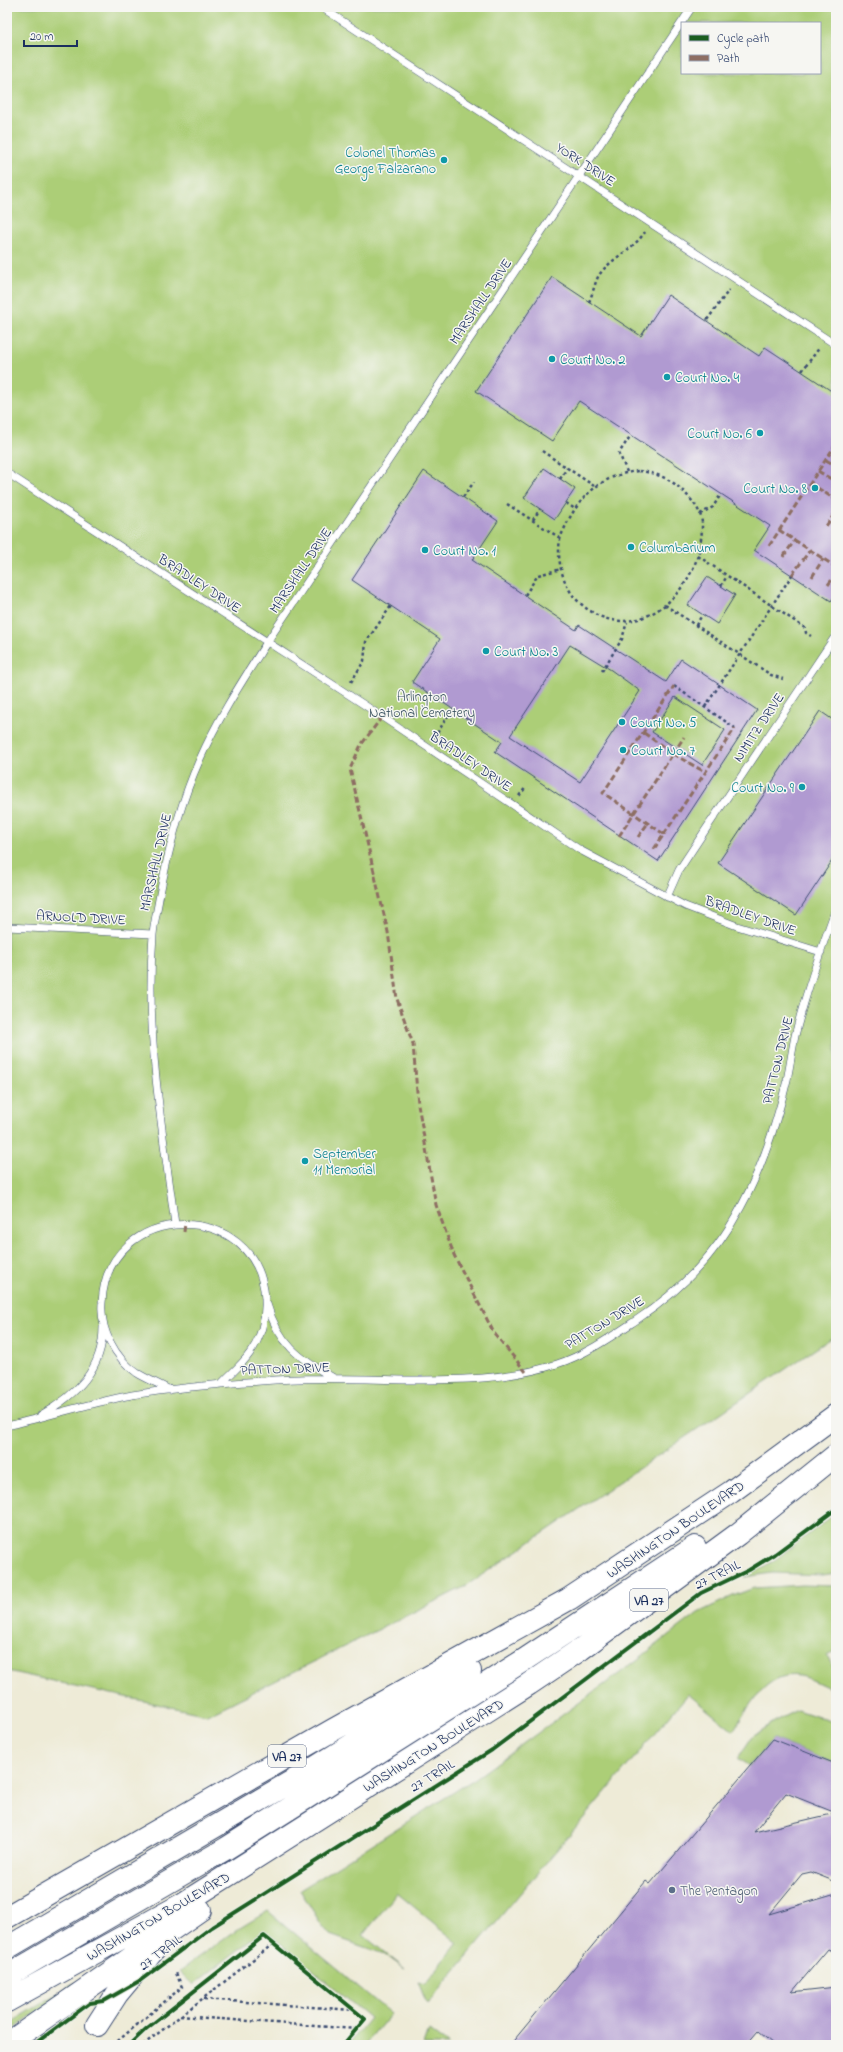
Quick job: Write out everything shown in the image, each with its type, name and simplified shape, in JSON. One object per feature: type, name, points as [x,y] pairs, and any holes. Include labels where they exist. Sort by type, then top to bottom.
[{"type":"highway","name":"WASHINGTON BOULEVARD","points":[[7,1917],[333,1730],[569,1599],[708,1508],[783,1456],[836,1415]]},
{"type":"highway","name":"WASHINGTON BOULEVARD","points":[[7,2001],[180,1905],[581,1649],[738,1534],[836,1455]]},
{"type":"highway","points":[[7,1976],[240,1840],[652,1577],[728,1523],[813,1472]]},
{"type":"highway","points":[[7,1948],[308,1772],[487,1660],[569,1599]]},
{"type":"highway","points":[[7,2044],[180,1922],[241,1883],[310,1823]]},
{"type":"highway","points":[[97,2025],[117,1994],[137,1969],[180,1922]]},
{"type":"lane","name":"YORK DRIVE","points":[[321,7],[836,345]]},
{"type":"lane","name":"MARSHALL DRIVE","points":[[682,22],[692,7]]},
{"type":"lane","name":"MARSHALL DRIVE","points":[[175,1224],[161,1124],[151,1023],[153,934],[164,875],[185,796],[200,758],[217,724],[267,642],[681,24]]},
{"type":"lane","name":"BRADLEY DRIVE","points":[[7,473],[344,692],[580,850],[667,897],[737,926],[821,952]]},
{"type":"lane","name":"NIMITZ DRIVE","points":[[667,897],[679,870],[836,635]]},
{"type":"lane","name":"PATTON DRIVE","points":[[7,1426],[130,1396],[221,1384],[262,1381],[336,1379],[449,1380],[482,1378],[526,1372],[558,1364],[588,1350],[649,1312],[696,1270],[724,1236],[743,1204],[774,1123],[786,1082],[795,1035],[836,908]]},
{"type":"lane","name":"ARNOLD DRIVE","points":[[7,927],[153,934]]},
{"type":"lane","points":[[32,1420],[60,1404],[83,1383],[99,1357],[103,1343],[102,1294],[105,1281],[117,1256],[137,1237],[162,1226],[175,1224],[196,1224],[213,1229],[228,1236],[242,1248],[253,1263],[260,1277],[274,1325],[293,1351],[308,1364],[336,1379]]},
{"type":"lane","points":[[221,1384],[250,1353],[258,1340],[264,1317],[264,1293]]},
{"type":"lane","points":[[103,1321],[110,1341],[121,1358],[137,1373],[170,1390]]},
{"type":"path","points":[[589,302],[595,291],[598,276],[606,267],[635,245],[652,223]]},
{"type":"path","points":[[707,320],[737,280]]},
{"type":"path","points":[[802,371],[826,339]]},
{"type":"path","points":[[627,472],[619,453],[630,435]]},
{"type":"path","points":[[542,451],[594,486]]},
{"type":"path","points":[[560,479],[567,468]]},
{"type":"path","points":[[639,471],[662,476],[677,485],[690,499],[700,514],[702,536],[698,556],[692,573],[683,588],[655,613],[627,622],[608,619],[595,614],[584,607],[573,597],[564,582],[561,569],[560,538],[575,509],[594,486],[607,478],[627,472],[639,471]]},
{"type":"path","points":[[463,497],[474,482]]},
{"type":"path","points":[[700,514],[712,507],[721,494]]},
{"type":"path","points":[[566,503],[575,509]]},
{"type":"path","points":[[507,504],[560,538]]},
{"type":"path","points":[[533,520],[540,510]]},
{"type":"path","points":[[698,556],[805,628],[806,633],[811,636]]},
{"type":"path","points":[[524,595],[538,576],[561,569]]},
{"type":"path","points":[[705,707],[792,575]]},
{"type":"path","points":[[721,586],[727,576]]},
{"type":"path","points":[[665,605],[771,675],[783,678]]},
{"type":"path","points":[[344,692],[364,661],[366,642],[391,606]]},
{"type":"path","points":[[696,625],[702,615]]},
{"type":"path","points":[[602,671],[622,639],[627,622]]},
{"type":"path","points":[[674,686],[735,728]]},
{"type":"path","points":[[428,748],[453,708]]},
{"type":"path","points":[[129,2045],[146,2029],[264,1936],[365,2019],[343,2045]]},
{"type":"path","points":[[143,2045],[273,1944]]},
{"type":"path","points":[[113,2045],[182,1987],[176,1973]]},
{"type":"path","points":[[204,1999],[354,2010]]},
{"type":"path","points":[[180,2016],[356,2029]]},
{"type":"green space","name":"Arlington National Cemetery","points":[[7,7],[836,7],[836,1335],[464,1587],[207,1715],[7,1671]]},
{"type":"green space","points":[[836,1513],[836,1573],[822,1575],[772,1573],[744,1577],[772,1562]]},
{"type":"green space","points":[[803,1585],[836,1586],[836,1650],[827,1655],[836,1674],[836,1691],[804,1677],[787,1676],[777,1679],[759,1693],[733,1731],[688,1694],[427,2004],[418,1982],[425,1984],[458,1943],[397,1893],[363,1935],[405,1969],[384,1954],[330,1935],[321,1924],[300,1890],[476,1778],[620,1673],[698,1613],[733,1596],[754,1588]]},
{"type":"green space","points":[[798,1710],[836,1723],[836,1764],[773,1739],[750,1766],[738,1758],[752,1737],[774,1722]]},
{"type":"green space","points":[[268,1911],[391,2014],[365,2045],[348,2045],[370,2018],[264,1930],[193,1985],[179,1971],[230,1934]]},
{"type":"green space","points":[[75,1983],[77,1984],[7,2034],[7,2025]]},
{"type":"green space","points":[[429,2030],[449,2045],[424,2045]]},
{"type":"building","points":[[552,277],[641,336],[668,295],[759,356],[765,347],[836,394],[836,594],[831,601],[754,550],[770,526],[579,401],[552,441],[476,391]]},
{"type":"building","points":[[544,468],[575,489],[555,519],[524,498]]},
{"type":"building","points":[[424,471],[498,521],[472,560],[576,630],[579,625],[666,682],[681,659],[757,710],[658,861],[495,752],[502,742],[412,682],[440,639],[352,580]],"holes":[[[570,645],[611,670],[640,691],[580,782],[510,736]],[[675,697],[725,730],[702,765],[652,732]]]},
{"type":"building","points":[[707,577],[735,595],[717,624],[688,605]]},
{"type":"building","name":"Court No. 9","points":[[820,711],[836,722],[836,855],[796,915],[718,863]]},
{"type":"building","name":"The Pentagon","points":[[773,1739],[836,1764],[836,1813],[836,1882],[811,1872],[802,1874],[769,1914],[836,1894],[836,1952],[828,1949],[792,1992],[836,1987],[836,2045],[774,2045],[758,2031],[746,2045],[510,2045],[646,1881],[650,1884]],"holes":[[[786,1793],[836,1813],[754,1832]]]},
{"type":"marked path","points":[[769,546],[836,444]]},
{"type":"marked path","points":[[826,460],[836,466]]},
{"type":"marked path","points":[[818,471],[836,482]]},
{"type":"marked path","points":[[810,483],[836,500]]},
{"type":"marked path","points":[[826,526],[836,512]]},
{"type":"marked path","points":[[779,530],[836,567]]},
{"type":"marked path","points":[[783,557],[795,540]]},
{"type":"marked path","points":[[792,575],[810,550]]},
{"type":"marked path","points":[[812,577],[823,559]]},
{"type":"marked path","points":[[828,585],[836,574]]},
{"type":"marked path","points":[[664,834],[603,793],[674,686]]},
{"type":"marked path","points":[[382,717],[361,745],[350,769],[388,932],[397,999],[413,1044],[418,1104],[436,1205],[454,1255],[494,1333],[526,1372]]},
{"type":"marked path","points":[[654,849],[735,728]]},
{"type":"marked path","points":[[644,733],[673,754],[705,772]]},
{"type":"marked path","points":[[619,836],[684,737]]},
{"type":"marked path","points":[[638,837],[648,823]]},
{"type":"marked path","points":[[184,1232],[185,1223]]},
{"type":"cycle path","name":"27 TRAIL","points":[[33,2045],[90,2003],[104,2001],[141,1980],[212,1927],[492,1750],[701,1593],[749,1570],[775,1554],[836,1509]]},
{"type":"cycle path","points":[[129,2045],[146,2029],[264,1936],[365,2019],[343,2045]]},
{"type":"place","name":"Colonel Thomas George Falzarano","points":[[444,160]]},
{"type":"place","name":"Court No. 2","points":[[552,359]]},
{"type":"place","name":"Court No. 4","points":[[667,377]]},
{"type":"place","name":"Court No. 6","points":[[760,433]]},
{"type":"place","name":"Court No. 8","points":[[815,488]]},
{"type":"place","name":"Columbarium","points":[[631,547]]},
{"type":"place","name":"Court No. 1","points":[[425,550]]},
{"type":"place","name":"Court No. 3","points":[[486,651]]},
{"type":"place","name":"Court No. 5","points":[[622,722]]},
{"type":"place","name":"Court No. 7","points":[[623,750]]},
{"type":"place","name":"Court No. 9","points":[[802,787]]},
{"type":"place","name":"September 11 Memorial","points":[[305,1161]]},
{"type":"place","name":"The Pentagon","points":[[672,1890]]}]
